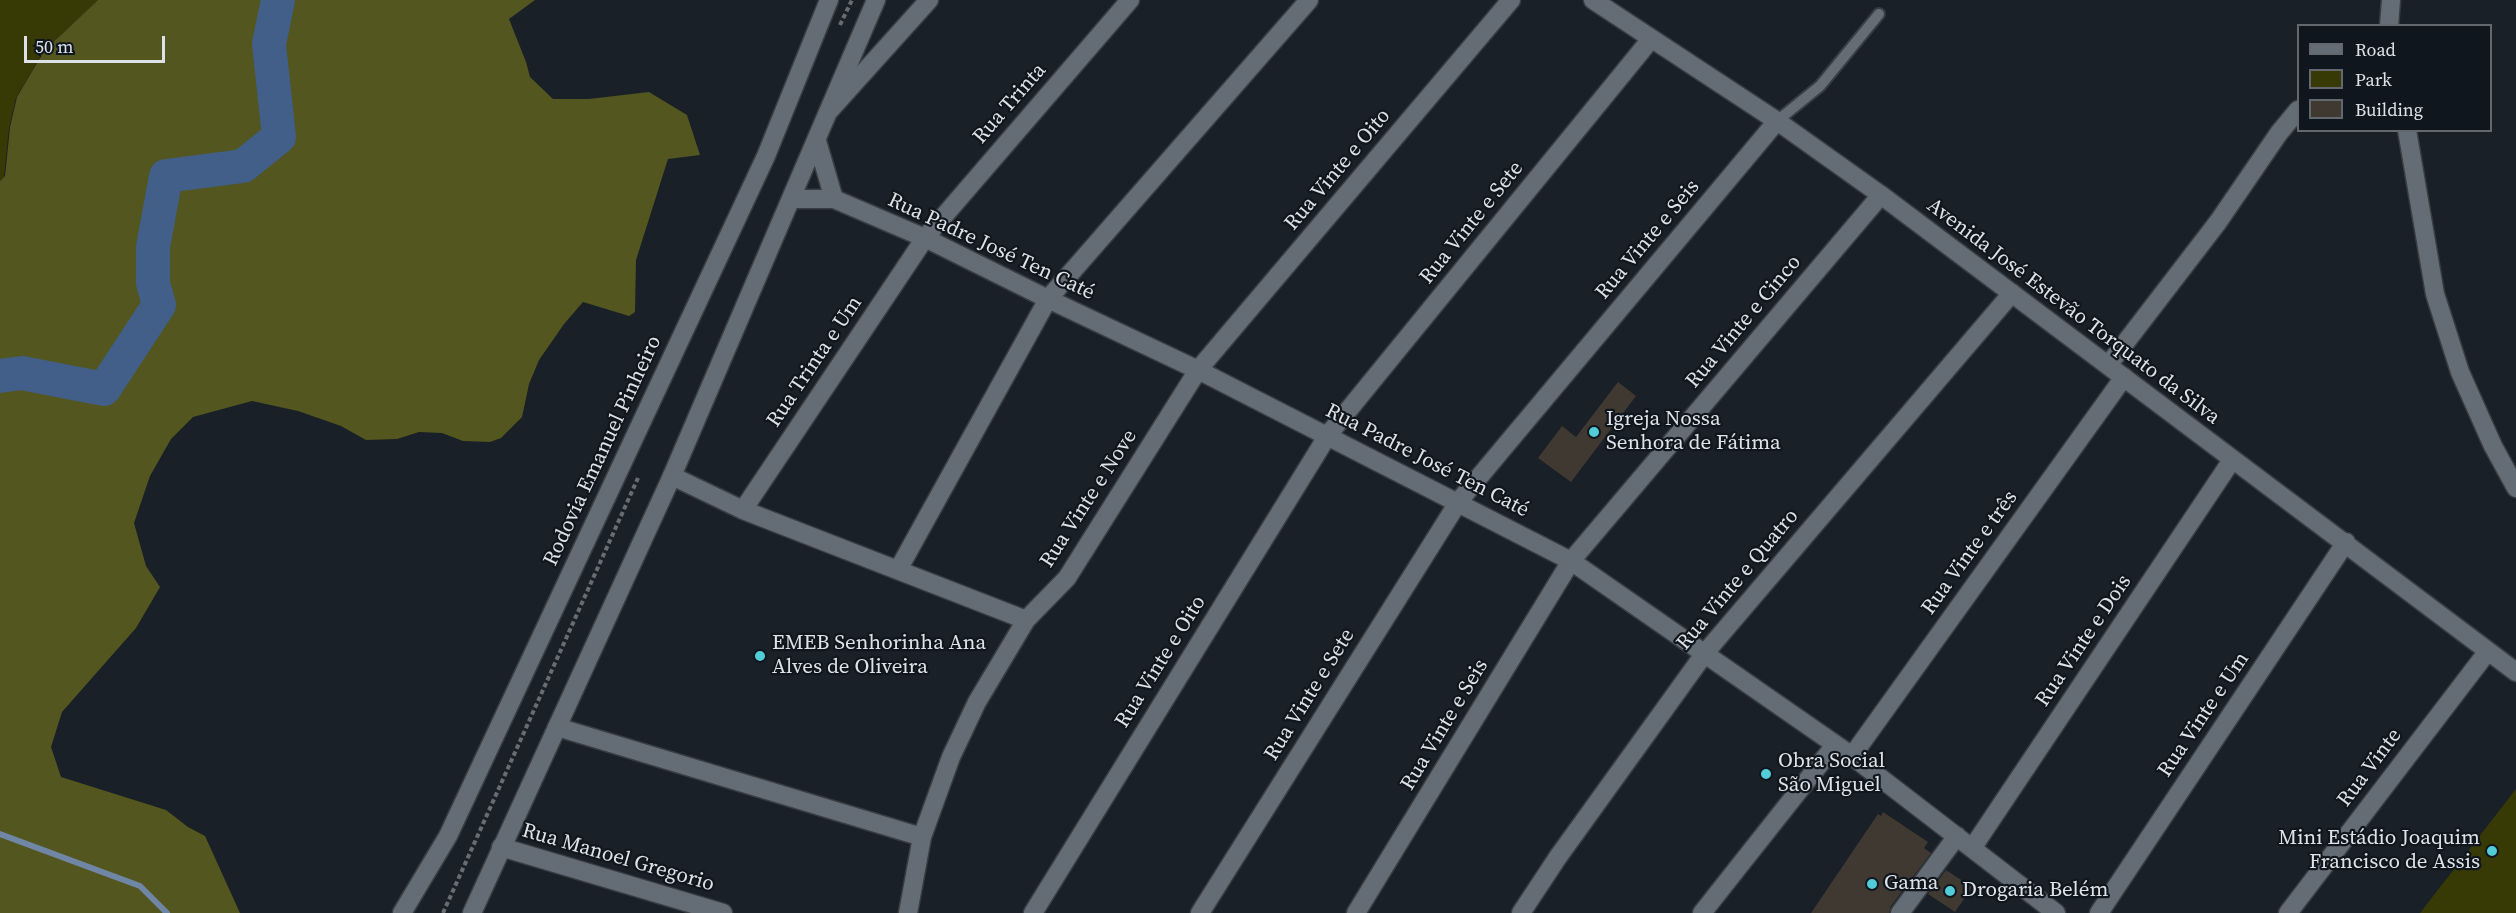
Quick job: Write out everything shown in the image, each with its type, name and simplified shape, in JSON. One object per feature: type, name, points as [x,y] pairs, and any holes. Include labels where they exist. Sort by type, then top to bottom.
[{"type":"street","name":"Rodovia Emanuel Pinheiro","points":[[402,913],[448,836],[495,736],[766,156],[829,0]]},
{"type":"street","points":[[472,913],[672,476],[793,199],[876,0]]},
{"type":"street","points":[[830,110],[930,0]]},
{"type":"street","name":"Rua Trinta","points":[[924,238],[1130,0]]},
{"type":"street","points":[[898,570],[1048,299],[1309,0]]},
{"type":"street","name":"Rua Vinte e Oito","points":[[1198,370],[1512,0]]},
{"type":"street","name":"Avenida José Estevão Torquato da Silva","points":[[1593,0],[1777,121],[1881,195],[1946,246],[2109,364],[2232,460],[2346,542],[2516,672]]},
{"type":"street","points":[[2389,24],[2391,0]]},
{"type":"street","name":"Rua Vinte e Sete","points":[[1328,435],[1651,39]]},
{"type":"street","points":[[2109,364],[2218,222],[2279,133],[2297,111]]},
{"type":"street","name":"Rua Vinte e Seis","points":[[1459,501],[1777,121]]},
{"type":"street","points":[[2407,132],[2435,294],[2460,372],[2493,446],[2516,488]]},
{"type":"street","points":[[793,199],[834,199],[817,141]]},
{"type":"street","name":"Rua Vinte e Cinco","points":[[1571,561],[1881,195]]},
{"type":"street","name":"Rua Padre José Ten Caté","points":[[834,199],[924,238],[1198,370],[1459,501],[1571,561],[1852,756],[2056,913]]},
{"type":"street","name":"Rua Trinta e Um","points":[[744,510],[924,238]]},
{"type":"street","name":"Rua Vinte e Quatro","points":[[1521,913],[1557,857],[1705,652],[2012,293]]},
{"type":"street","name":"Rua Vinte e Nove","points":[[908,913],[922,837],[951,757],[977,702],[1026,620],[1067,578],[1198,370]]},
{"type":"street","name":"Rua Vinte e três","points":[[1852,756],[2124,377]]},
{"type":"street","name":"Rua Vinte e Oito","points":[[1033,913],[1328,435]]},
{"type":"street","name":"Rua Vinte e Dois","points":[[1973,847],[2232,460]]},
{"type":"street","points":[[672,476],[744,510],[1026,620]]},
{"type":"street","name":"Rua Vinte e Sete","points":[[1200,913],[1459,501]]},
{"type":"street","name":"Rua Vinte e Um","points":[[2100,913],[2346,542]]},
{"type":"street","name":"Rua Vinte e Seis","points":[[1356,913],[1571,561]]},
{"type":"street","name":"Rua Vinte","points":[[2288,913],[2487,651]]},
{"type":"street","points":[[557,727],[922,837]]},
{"type":"street","points":[[1702,913],[1835,745]]},
{"type":"street","points":[[1900,913],[1957,836]]},
{"type":"street","name":"Rua Manoel Gregorio","points":[[501,847],[684,907],[723,913]]},
{"type":"lane","name":"Rua Vinte e Seis","points":[[1777,121],[1820,86],[1879,14]]},
{"type":"path","points":[[495,736],[542,758]]},
{"type":"green space","points":[[0,0],[98,0],[43,52],[16,98],[9,128],[4,177],[0,181]]},
{"type":"green space","points":[[98,0],[535,0],[509,19],[530,77],[553,99],[589,99],[649,92],[687,115],[700,155],[668,159],[636,260],[635,312],[629,316],[583,302],[564,324],[539,360],[529,384],[522,417],[501,438],[490,442],[463,441],[442,433],[419,432],[397,439],[366,440],[341,426],[298,411],[252,401],[193,417],[171,439],[150,476],[134,523],[146,566],[160,587],[136,628],[62,712],[51,747],[61,777],[166,810],[188,827],[205,836],[240,913],[0,913],[0,181],[5,176],[10,127],[17,97],[44,51]]},
{"type":"green space","name":"Mini Estádio Joaquim Francisco de Assis","points":[[2516,789],[2516,913],[2420,913]]},
{"type":"building","name":"Igreja Nossa Senhora de Fátima","points":[[1618,382],[1636,396],[1571,482],[1538,458],[1562,426],[1576,437]]},
{"type":"building","name":"Gama","points":[[1883,812],[1928,842],[1924,848],[1931,853],[1891,906],[1889,913],[1811,913],[1878,814],[1881,816]]},
{"type":"building","points":[[1946,870],[1972,887],[1955,912],[1928,894]]},
{"type":"waterway","points":[[0,376],[22,373],[104,389],[159,305],[153,283],[153,247],[166,176],[243,166],[279,137],[269,44],[278,0]]},
{"type":"waterway","points":[[0,834],[140,886],[167,913]]},
{"type":"place","name":"Igreja Nossa Senhora de Fátima","points":[[1594,432]]},
{"type":"place","name":"EMEB Senhorinha Ana Alves de Oliveira","points":[[760,656]]},
{"type":"place","name":"Obra Social São Miguel","points":[[1766,774]]},
{"type":"place","name":"Mini Estádio Joaquim Francisco de Assis","points":[[2492,851]]},
{"type":"place","name":"Gama","points":[[1872,884]]},
{"type":"place","name":"Drogaria Belém","points":[[1950,891]]}]
